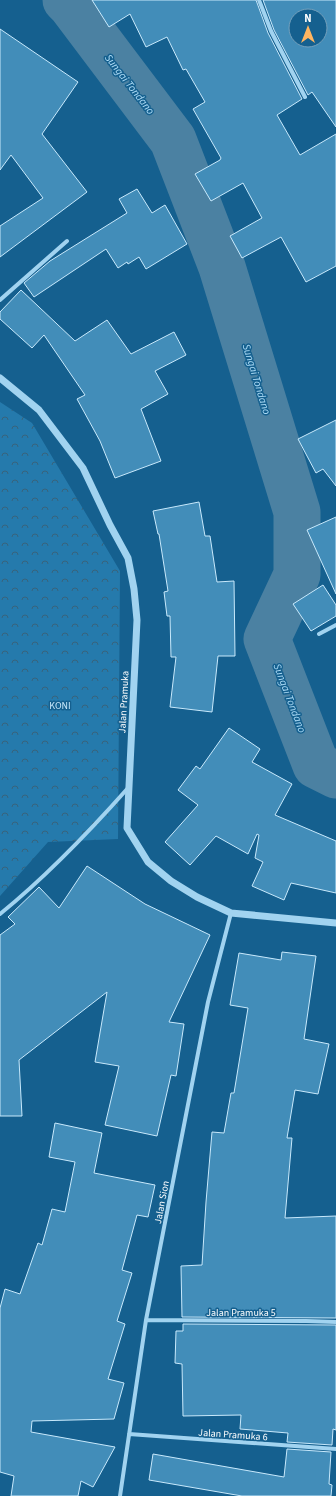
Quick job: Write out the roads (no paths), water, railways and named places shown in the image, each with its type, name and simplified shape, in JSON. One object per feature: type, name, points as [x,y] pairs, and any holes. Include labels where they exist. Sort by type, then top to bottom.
[{"type":"street","points":[[259,0],[271,31],[305,97]]},
{"type":"street","points":[[0,300],[67,241]]},
{"type":"street","name":"Jalan Pramuka","points":[[0,378],[39,410],[83,468],[110,525],[128,558],[134,589],[137,620],[127,828],[148,862],[171,881],[197,898],[230,913],[336,923]]},
{"type":"street","points":[[319,634],[336,624]]},
{"type":"street","points":[[0,914],[22,896],[85,836],[129,786]]},
{"type":"street","name":"Jalan Sion","points":[[120,1496],[146,1320],[208,1002],[230,913]]},
{"type":"street","name":"Jalan Pramuka 5","points":[[146,1320],[298,1320],[336,1322]]},
{"type":"street","name":"Jalan Pramuka 6","points":[[129,1434],[336,1449]]},
{"type":"waterway","name":"Sungai Tondano","points":[[66,0],[173,140],[222,267],[297,512],[297,575],[267,639],[316,765],[336,775]]},
{"type":"park label","name":"KONI","points":[[60,705]]}]
